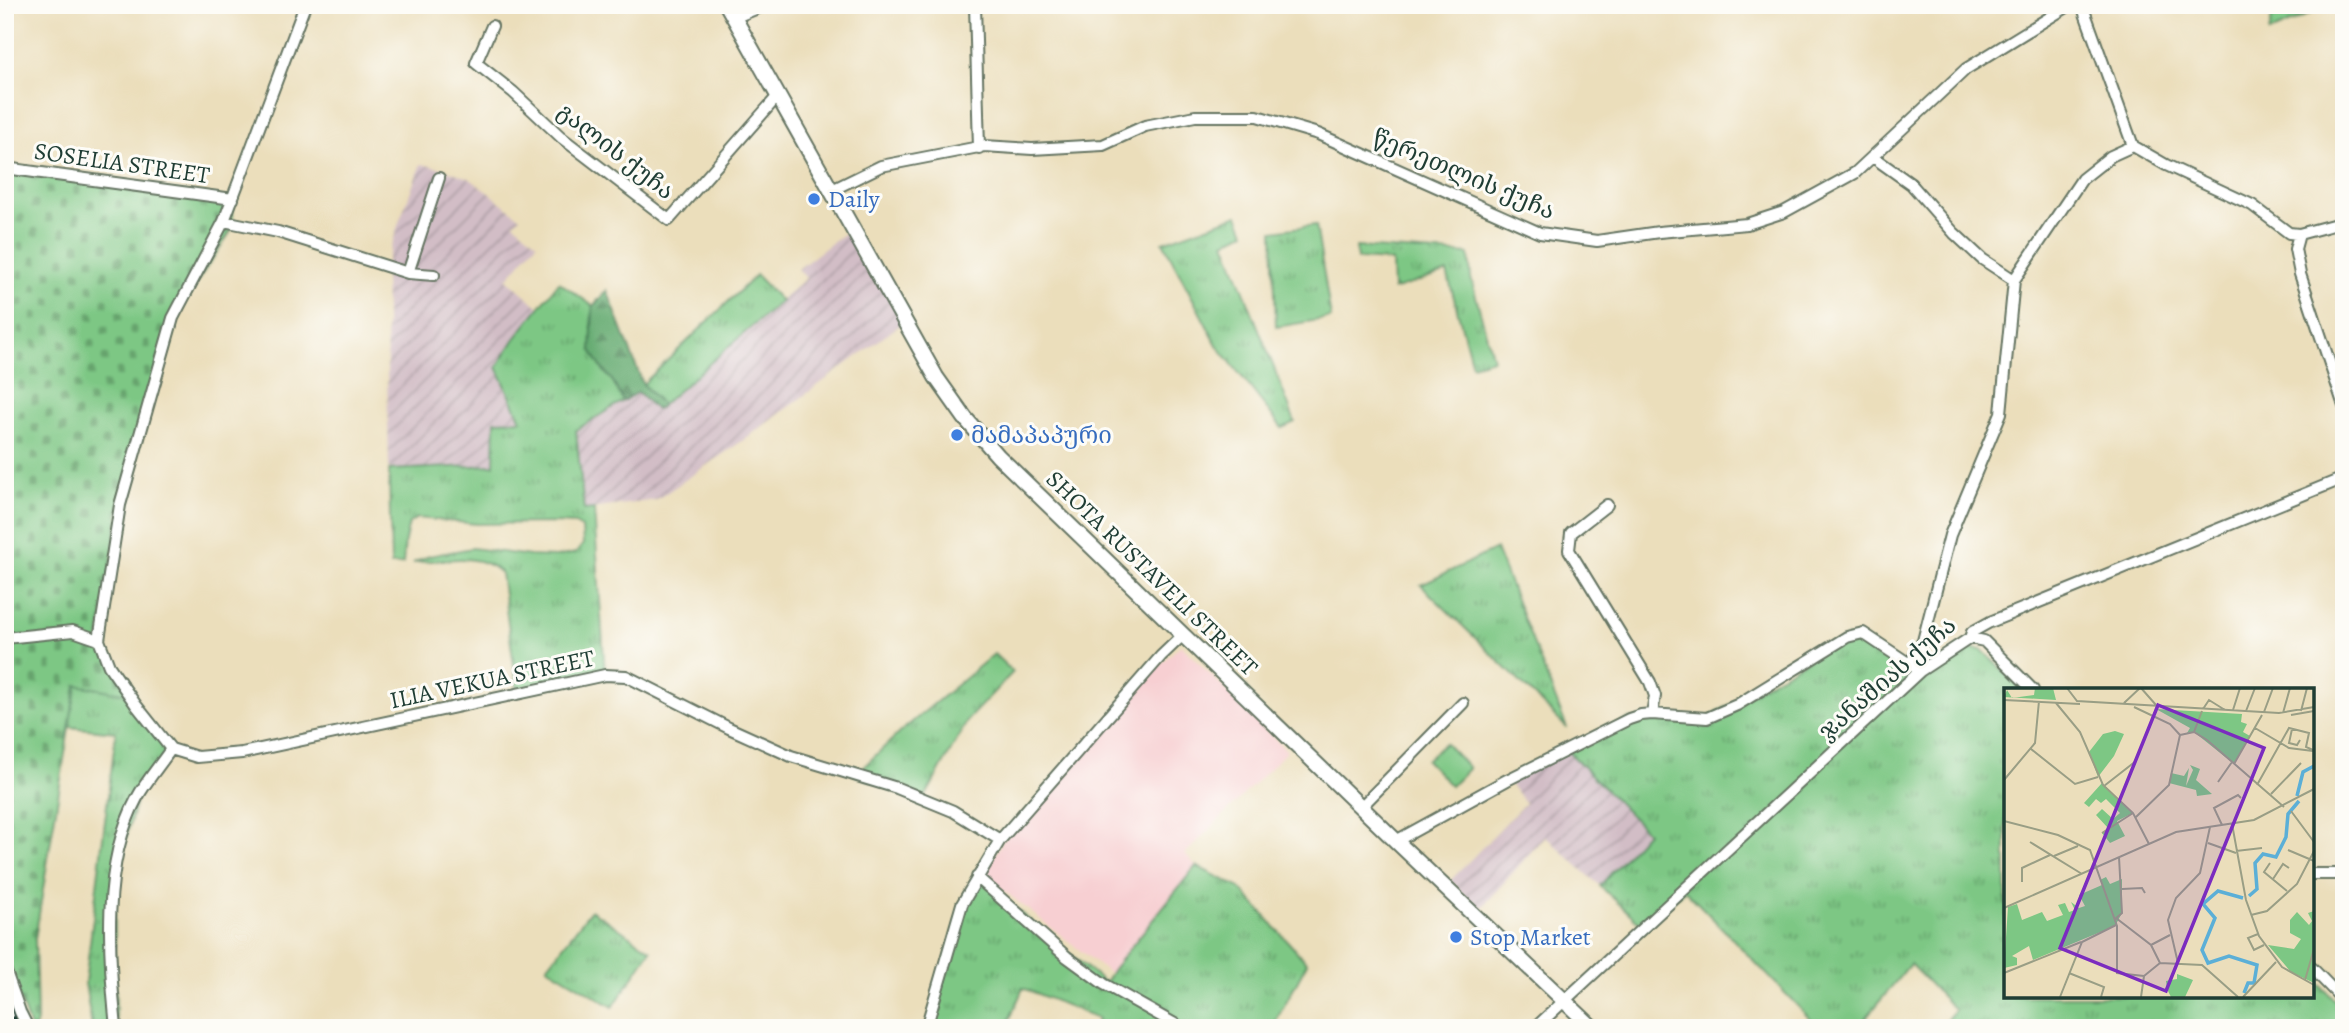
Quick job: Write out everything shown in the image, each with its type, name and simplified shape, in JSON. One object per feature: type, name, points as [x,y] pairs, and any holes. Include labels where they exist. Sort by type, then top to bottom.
[{"type":"main road","points":[[730,10],[760,5]]},
{"type":"main road","name":"SHOTA RUSTAVELI STREET","points":[[730,10],[936,377],[965,418],[998,456],[1593,1028]]},
{"type":"street","points":[[116,1028],[110,956],[114,882],[121,837],[137,797],[171,749],[135,705],[109,666],[99,640],[120,505],[173,318],[224,222],[305,5]]},
{"type":"street","points":[[975,5],[979,148]]},
{"type":"street","name":"წერეთლის ქუჩა","points":[[830,191],[881,166],[979,148],[1032,149],[1103,145],[1145,126],[1195,116],[1258,117],[1318,134],[1540,233],[1597,241],[1747,224],[1784,212],[1855,173],[1966,69],[2070,5]]},
{"type":"street","points":[[2082,5],[2133,146],[2166,165],[2252,205],[2290,233],[2298,234],[2344,222]]},
{"type":"street","name":"გალის ქუჩა","points":[[492,26],[475,63],[513,92],[562,138],[669,220],[777,97]]},
{"type":"street","points":[[1910,664],[1923,641],[1950,535],[2001,413],[2014,280],[2082,179],[2111,156],[2133,146]]},
{"type":"street","points":[[1873,157],[1910,184],[1954,233],[1982,259],[2014,280]]},
{"type":"street","name":"SOSELIA STREET","points":[[5,168],[233,199]]},
{"type":"street","points":[[408,273],[439,178]]},
{"type":"street","points":[[224,222],[278,232],[408,273],[434,275]]},
{"type":"street","points":[[2298,234],[2295,249],[2300,274],[2344,406]]},
{"type":"street","name":"ჯანაშიას ქუჩა","points":[[1535,1028],[1920,671],[1970,638],[1972,632],[1990,622],[2344,478]]},
{"type":"street","points":[[1607,505],[1571,533],[1569,550],[1650,682],[1655,696],[1652,715]]},
{"type":"street","points":[[5,638],[73,631],[99,640]]},
{"type":"street","points":[[1396,841],[1507,780],[1629,719],[1641,715],[1707,718],[1716,715],[1737,705],[1847,637],[1863,633],[1920,671]]},
{"type":"street","points":[[926,1028],[962,904],[1000,839],[1161,656],[1183,635]]},
{"type":"street","points":[[1970,638],[1983,641],[2031,688]]},
{"type":"street","name":"ILIA VEKUA STREET","points":[[171,749],[197,757],[242,753],[605,675],[626,676],[729,728],[792,756],[897,788],[953,811],[1000,839]]},
{"type":"street","points":[[1361,807],[1463,703]]},
{"type":"street","points":[[2314,874],[2344,874]]},
{"type":"street","points":[[977,877],[1067,957],[1104,984],[1182,1028]]},
{"type":"street","points":[[5,969],[28,1028]]},
{"type":"street","points":[[2314,970],[2344,1001]]},
{"type":"shaded area","points":[[421,164],[469,178],[520,217],[514,223],[537,243],[507,279],[539,307],[514,340],[521,421],[494,465],[389,470],[385,267]]},
{"type":"shaded area","points":[[851,228],[904,322],[745,439],[656,500],[584,510],[576,430],[637,391],[656,410],[806,278],[798,269]]},
{"type":"shaded area","points":[[1181,645],[1287,751],[1185,854],[1196,866],[1110,974],[984,875],[1002,842],[1161,663]]},
{"type":"shaded area","points":[[1567,750],[1647,832],[1600,886],[1545,836],[1480,910],[1450,881],[1525,803],[1507,780]]},
{"type":"green space","points":[[2274,5],[2328,5],[2269,33]]},
{"type":"green space","points":[[5,168],[233,199],[233,228],[173,318],[120,505],[99,640],[128,694],[76,685],[35,939],[35,1028],[30,1028],[5,956]]},
{"type":"green space","points":[[1238,215],[1245,232],[1225,242],[1295,422],[1282,428],[1217,345],[1163,242]]},
{"type":"green space","points":[[1316,225],[1331,318],[1276,327],[1273,231]]},
{"type":"green space","points":[[1356,247],[1469,254],[1471,278],[1493,359],[1472,365],[1447,272],[1393,290],[1392,261],[1357,259]]},
{"type":"green space","points":[[756,275],[781,301],[662,405],[643,384]]},
{"type":"green space","points":[[559,282],[593,306],[591,325],[602,369],[612,380],[623,401],[576,430],[584,510],[594,509],[605,675],[518,694],[501,573],[492,566],[471,560],[447,559],[413,563],[429,556],[472,548],[530,556],[556,557],[576,553],[583,544],[582,528],[575,524],[477,524],[417,518],[409,523],[403,564],[391,565],[389,470],[494,465],[495,421],[521,420],[497,367],[514,340]]},
{"type":"green space","points":[[607,290],[643,384],[662,405],[656,410],[638,392],[623,401],[591,350],[593,306]]},
{"type":"green space","points":[[1496,549],[1567,728],[1421,585]]},
{"type":"green space","points":[[1847,637],[1918,677],[1969,649],[1982,650],[2021,688],[2004,688],[2004,998],[2314,998],[2314,979],[2344,1009],[2344,1028],[1939,1028],[1955,1010],[1910,964],[1858,1028],[1819,1028],[1685,890],[1644,927],[1600,886],[1647,832],[1567,750],[1629,719],[1707,718]]},
{"type":"green space","points":[[994,654],[1013,672],[969,718],[924,799],[855,775],[899,733]]},
{"type":"green space","points":[[77,684],[128,694],[171,749],[137,797],[114,882],[116,1028],[92,1028],[85,983],[116,732],[69,727]]},
{"type":"green space","points":[[1445,743],[1469,768],[1451,786],[1426,760]]},
{"type":"green space","points":[[1196,866],[1240,888],[1307,963],[1272,1028],[1095,1028],[1098,1018],[1023,988],[1006,1028],[926,1028],[962,904],[977,877],[1105,983],[1113,969]]},
{"type":"green space","points":[[591,910],[651,950],[613,1007],[547,967]]},
{"type":"railway","points":[[5,994],[17,1028]]},
{"type":"place","name":"Daily","points":[[814,199]]},
{"type":"place","name":"მამაპაპური","points":[[957,435]]},
{"type":"place","name":"Stop Market","points":[[1456,937]]}]
